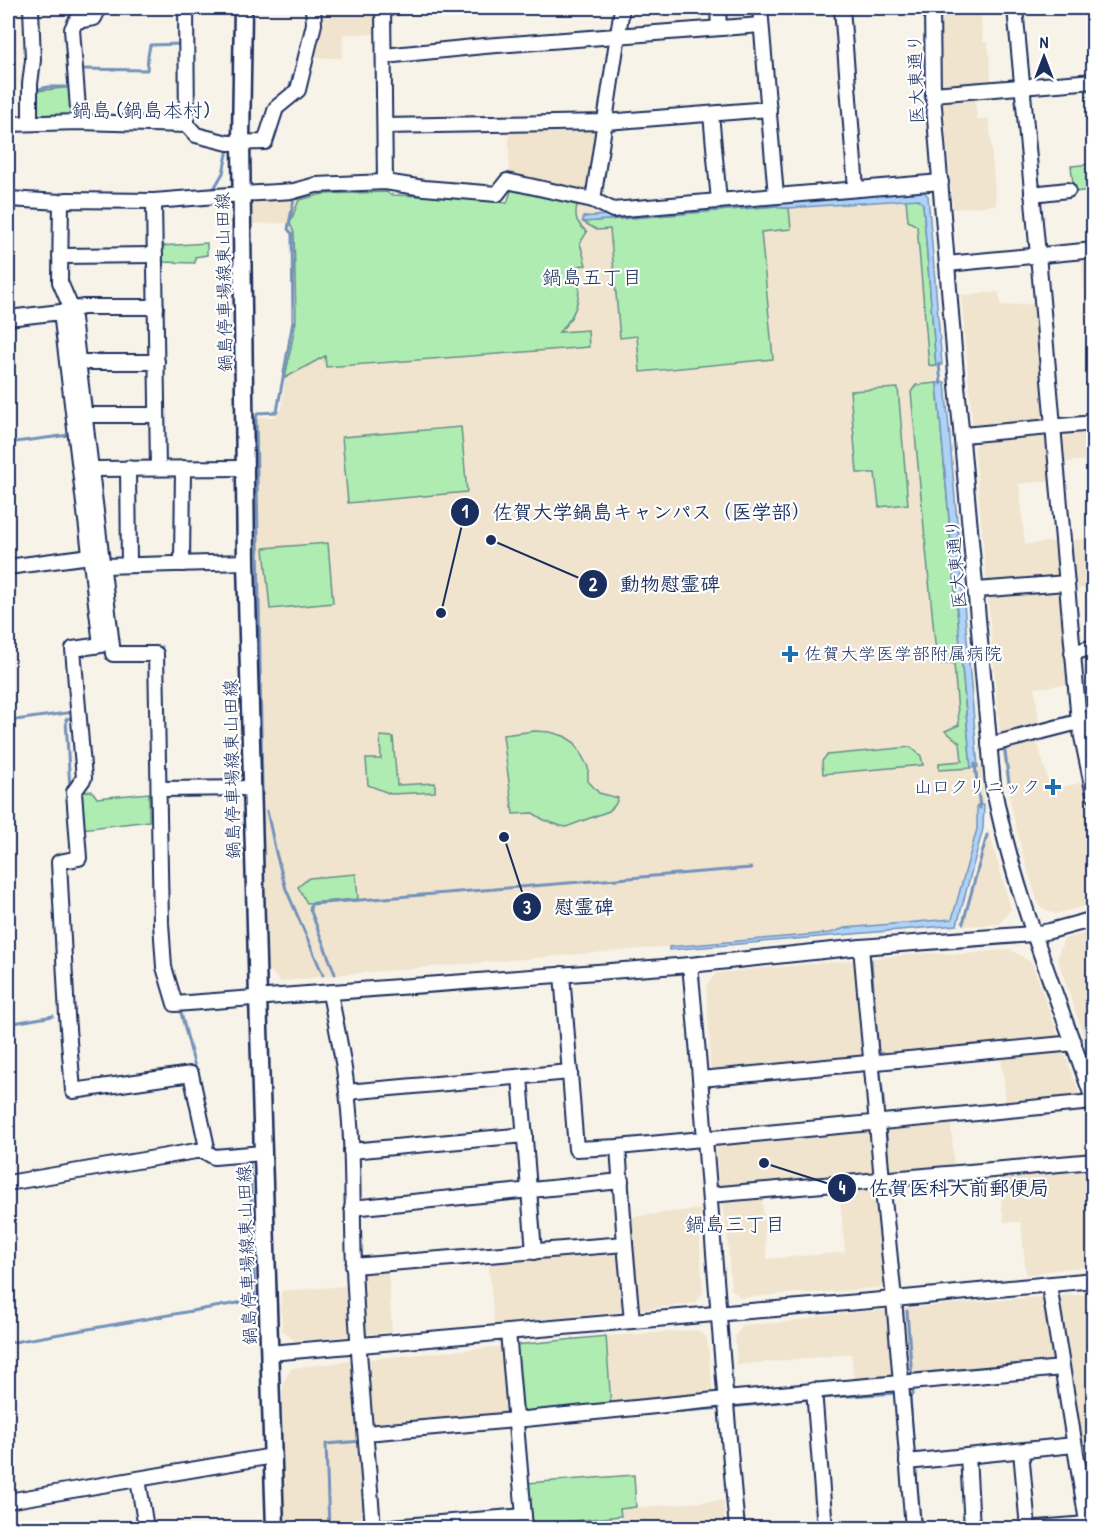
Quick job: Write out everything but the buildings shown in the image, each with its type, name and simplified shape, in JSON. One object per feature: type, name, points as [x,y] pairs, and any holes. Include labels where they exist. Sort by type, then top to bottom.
[{"type":"main road","name":"鍋島停車場線東山田線","points":[[243,8],[241,142],[246,562],[275,1528]]},
{"type":"street","points":[[30,123],[30,84],[33,60],[31,8]]},
{"type":"street","points":[[79,122],[72,29],[76,21],[94,18],[97,8]]},
{"type":"street","points":[[186,8],[187,125],[196,135],[228,143],[264,142],[276,108],[298,90],[314,24],[313,8]]},
{"type":"street","points":[[383,8],[385,182]]},
{"type":"street","points":[[593,200],[622,8]]},
{"type":"street","points":[[718,8],[719,28]]},
{"type":"street","points":[[759,8],[776,196]]},
{"type":"street","points":[[842,8],[856,189]]},
{"type":"street","name":"医大東通り","points":[[932,8],[933,94],[976,590],[998,742],[993,785],[1020,894],[1094,1102]]},
{"type":"street","points":[[1015,8],[1066,583],[1081,651],[1078,717],[1094,795]]},
{"type":"street","points":[[384,56],[761,25]]},
{"type":"street","points":[[933,94],[1094,81]]},
{"type":"street","points":[[384,126],[606,122],[769,109]]},
{"type":"street","points":[[711,114],[719,201]]},
{"type":"street","points":[[8,124],[79,122],[187,125]]},
{"type":"street","points":[[8,199],[154,201],[294,191],[316,185],[385,182],[424,188],[497,194],[507,181],[593,200],[614,210],[941,182]]},
{"type":"street","points":[[1032,194],[1068,190]]},
{"type":"street","points":[[56,201],[60,282],[72,310],[113,654],[156,654],[161,923],[164,967],[175,1004],[690,965],[861,947],[1033,934],[1094,919]]},
{"type":"street","points":[[154,201],[158,468]]},
{"type":"street","points":[[947,264],[1094,250]]},
{"type":"street","points":[[60,256],[155,255]]},
{"type":"street","points":[[72,310],[156,308]]},
{"type":"street","points":[[8,318],[61,312],[101,645],[73,649],[84,778],[74,792],[79,858],[59,862],[73,1091],[191,1074],[206,1143],[204,1151]]},
{"type":"street","points":[[78,362],[157,362]]},
{"type":"street","points":[[84,415],[158,415]]},
{"type":"street","points":[[963,435],[1094,423]]},
{"type":"street","points":[[128,468],[129,565]]},
{"type":"street","points":[[182,564],[183,468]]},
{"type":"street","points":[[90,469],[246,468]]},
{"type":"street","points":[[8,567],[90,556]]},
{"type":"street","points":[[103,566],[246,562]]},
{"type":"street","points":[[976,590],[1066,583]]},
{"type":"street","points":[[998,742],[1078,717],[1094,718]]},
{"type":"street","points":[[159,789],[252,788]]},
{"type":"street","points":[[861,947],[882,1180],[904,1386],[912,1528]]},
{"type":"street","points":[[690,965],[737,1528]]},
{"type":"street","points":[[562,974],[576,1149],[618,1147],[1094,1102]]},
{"type":"street","points":[[330,993],[347,1092],[351,1150],[353,1266],[373,1528]]},
{"type":"street","points":[[701,1078],[1074,1043]]},
{"type":"street","points":[[347,1092],[570,1072]]},
{"type":"street","points":[[520,1077],[534,1252]]},
{"type":"street","points":[[351,1150],[525,1135]]},
{"type":"street","points":[[618,1147],[632,1321]]},
{"type":"street","points":[[8,1183],[196,1151],[204,1151],[214,1157],[263,1153]]},
{"type":"street","points":[[710,1195],[1094,1161]]},
{"type":"street","points":[[352,1208],[621,1181]]},
{"type":"street","points":[[353,1266],[625,1244]]},
{"type":"street","points":[[270,1353],[1094,1280]]},
{"type":"street","points":[[1038,1528],[1088,1526],[1050,1285]]},
{"type":"street","points":[[380,1528],[524,1522],[508,1332]]},
{"type":"street","points":[[366,1438],[814,1396],[1062,1368]]},
{"type":"street","points":[[814,1396],[825,1528]]},
{"type":"street","points":[[907,1461],[1074,1445]]},
{"type":"street","points":[[1021,1451],[1028,1528]]},
{"type":"street","points":[[8,1501],[273,1456]]},
{"type":"street","points":[[968,1456],[972,1528]]},
{"type":"street","points":[[1079,1474],[1094,1471]]},
{"type":"street","points":[[138,1479],[146,1528]]},
{"type":"shaded area","points":[[316,8],[495,8],[381,16],[380,34],[343,34],[342,58],[309,58]]},
{"type":"shaded area","points":[[941,8],[980,8],[983,42],[988,42],[992,88],[974,90],[977,119],[989,118],[996,205],[953,209],[943,99]]},
{"type":"shaded area","points":[[601,127],[590,196],[509,177],[509,128]]},
{"type":"shaded area","points":[[512,188],[577,205],[618,220],[777,206],[918,199],[923,203],[971,767],[982,766],[984,805],[977,805],[977,829],[952,919],[845,928],[830,933],[325,976],[280,982],[268,969],[264,887],[261,886],[259,802],[261,775],[253,417],[275,417],[282,408],[285,378],[296,321],[296,290],[294,233],[290,223],[252,224],[252,201],[258,196],[291,196],[299,200],[323,194],[386,192],[392,195],[455,197],[507,203]]},
{"type":"shaded area","points":[[1093,254],[1093,315],[1087,316],[1081,255]]},
{"type":"shaded area","points":[[999,292],[1001,306],[1038,303],[1048,422],[1093,418],[1093,470],[1091,460],[1053,463],[1054,480],[1019,484],[1025,544],[1093,538],[1093,587],[1065,590],[1073,684],[1035,688],[1039,725],[1036,738],[1051,790],[1087,781],[1093,823],[1093,904],[1055,914],[1039,906],[1023,856],[1011,806],[1001,747],[961,295]]},
{"type":"shaded area","points":[[988,829],[1011,909],[1000,924],[962,926]]},
{"type":"shaded area","points":[[1094,931],[1093,1065],[1057,957],[1064,939]]},
{"type":"shaded area","points":[[1010,949],[1032,963],[1080,1096],[1006,1103],[1000,1046],[710,1072],[706,986],[716,973],[929,953],[964,954]]},
{"type":"shaded area","points":[[951,1123],[954,1168],[761,1186],[767,1259],[845,1252],[839,1190],[879,1186],[887,1287],[741,1298],[731,1289],[727,1232],[719,1190],[716,1144]]},
{"type":"shaded area","points":[[1093,1168],[1093,1266],[1026,1275],[1021,1222],[1004,1222],[998,1176]]},
{"type":"shaded area","points":[[700,1209],[703,1292],[696,1303],[494,1324],[488,1258],[630,1247],[628,1217]]},
{"type":"shaded area","points":[[388,1267],[392,1332],[295,1341],[282,1330],[281,1291],[357,1285],[356,1269]]},
{"type":"shaded area","points":[[1093,1294],[1093,1526],[1066,1363],[854,1384],[851,1354],[737,1365],[735,1336],[743,1325],[798,1321],[827,1315]]},
{"type":"shaded area","points":[[697,1330],[707,1337],[713,1395],[611,1405],[606,1336]]},
{"type":"shaded area","points":[[504,1346],[510,1414],[360,1429],[369,1526],[285,1528],[282,1455],[283,1382],[292,1368]]},
{"type":"shaded area","points":[[723,1500],[726,1528],[622,1528],[620,1509]]},
{"type":"green space","points":[[73,87],[75,120],[35,120],[36,91]]},
{"type":"green space","points":[[1093,164],[1093,190],[1074,192],[1071,166]]},
{"type":"green space","points":[[512,188],[577,205],[577,220],[587,232],[580,243],[586,265],[578,266],[579,293],[575,309],[559,332],[588,330],[589,347],[326,367],[325,356],[285,378],[296,321],[294,233],[290,223],[299,200],[323,194],[386,192],[392,195],[451,197],[507,203]]},
{"type":"green space","points":[[906,199],[918,199],[923,203],[936,366],[929,365],[917,226],[908,221]]},
{"type":"green space","points":[[777,206],[789,208],[791,229],[761,232],[773,359],[640,372],[637,336],[620,338],[610,229],[597,230],[583,222]]},
{"type":"green space","points":[[207,243],[207,255],[195,257],[195,263],[160,262],[160,246]]},
{"type":"green space","points":[[937,383],[971,768],[939,770],[939,763],[962,761],[960,743],[945,731],[959,725],[954,664],[937,664],[911,392],[916,385]]},
{"type":"green space","points":[[898,388],[908,504],[879,507],[875,473],[857,473],[850,391]]},
{"type":"green space","points":[[461,427],[467,492],[348,503],[342,437]]},
{"type":"green space","points":[[328,543],[333,603],[270,609],[264,548]]},
{"type":"green space","points":[[535,731],[564,736],[575,743],[588,767],[588,781],[599,793],[618,798],[609,811],[566,827],[544,820],[533,813],[513,814],[503,735]]},
{"type":"green space","points":[[380,736],[393,737],[397,785],[435,783],[435,792],[391,794],[368,785],[366,759],[381,759]]},
{"type":"green space","points":[[911,747],[921,756],[923,765],[823,774],[822,761],[827,755]]},
{"type":"green space","points":[[92,791],[97,798],[149,793],[149,821],[82,829],[81,792]]},
{"type":"green space","points":[[356,874],[358,899],[307,903],[298,887],[309,878]]},
{"type":"green space","points":[[606,1336],[611,1405],[520,1414],[515,1345]]},
{"type":"green space","points":[[634,1475],[636,1507],[620,1509],[621,1516],[527,1526],[527,1483]]},
{"type":"water","points":[[921,189],[928,196],[942,365],[936,366],[923,204],[918,199],[789,208],[777,206],[583,222],[583,217]]},
{"type":"water","points":[[945,382],[978,767],[971,768],[937,383]]},
{"type":"water","points":[[977,805],[984,805],[983,829],[957,925],[669,950],[669,947],[830,933],[845,928],[952,919],[977,829]]},
{"type":"waterway","points":[[390,16],[482,8]]},
{"type":"waterway","points":[[289,90],[303,42]]},
{"type":"waterway","points":[[81,69],[147,70],[150,45],[182,44]]},
{"type":"waterway","points":[[35,90],[48,87],[71,87],[71,85]]},
{"type":"waterway","points":[[277,127],[284,108]]},
{"type":"waterway","points":[[212,192],[223,173],[228,149]]},
{"type":"waterway","points":[[349,190],[386,189]]},
{"type":"waterway","points":[[263,794],[256,418],[258,413],[277,412],[293,321],[292,234],[288,229],[294,199],[321,191]]},
{"type":"waterway","points":[[54,205],[54,238]]},
{"type":"waterway","points":[[939,364],[941,384]]},
{"type":"waterway","points":[[8,443],[69,435]]},
{"type":"waterway","points":[[1079,648],[1079,644],[1094,640]]},
{"type":"waterway","points":[[138,647],[162,647],[162,655]]},
{"type":"waterway","points":[[8,721],[74,712]]},
{"type":"waterway","points":[[1023,729],[1074,715]]},
{"type":"waterway","points":[[70,789],[66,719],[74,718]]},
{"type":"waterway","points":[[1004,744],[1009,783]]},
{"type":"waterway","points":[[975,764],[980,808]]},
{"type":"waterway","points":[[267,811],[286,889],[323,975]]},
{"type":"waterway","points":[[963,923],[987,835]]},
{"type":"waterway","points":[[335,974],[310,909],[311,904],[751,868]]},
{"type":"waterway","points":[[871,960],[878,1054]]},
{"type":"waterway","points":[[340,1007],[343,1026]]},
{"type":"waterway","points":[[180,1009],[196,1071]]},
{"type":"waterway","points":[[8,1024],[53,1016]]},
{"type":"waterway","points":[[880,1072],[884,1108]]},
{"type":"waterway","points":[[355,1103],[356,1113]]},
{"type":"waterway","points":[[886,1132],[888,1170]]},
{"type":"waterway","points":[[8,1343],[255,1300],[250,1164],[245,1160]]},
{"type":"waterway","points":[[890,1187],[898,1275]]},
{"type":"waterway","points":[[360,1219],[361,1257]]},
{"type":"waterway","points":[[362,1273],[363,1312]]},
{"type":"waterway","points":[[907,1311],[912,1378]]},
{"type":"waterway","points":[[913,1387],[910,1397],[914,1455]]},
{"type":"waterway","points":[[819,1398],[897,1393]]},
{"type":"waterway","points":[[730,1407],[810,1399]]},
{"type":"waterway","points":[[631,1415],[723,1408]]},
{"type":"waterway","points":[[371,1440],[428,1434]]},
{"type":"waterway","points":[[329,1528],[326,1444],[362,1441]]},
{"type":"waterway","points":[[915,1467],[921,1528]]},
{"type":"place","name":"動物慰霊碑","points":[[491,540]]},
{"type":"place","name":"佐賀大学鍋島キャンパス（医学部）","points":[[441,613]]},
{"type":"place","name":"佐賀大学医学部附属病院","points":[[790,654]]},
{"type":"place","name":"山口クリニック","points":[[1053,787]]},
{"type":"place","name":"慰霊碑","points":[[504,837]]},
{"type":"place","name":"佐賀医科大前郵便局","points":[[764,1163]]},
{"type":"district","name":"鍋島 (鍋島本村)","points":[[141,110]]},
{"type":"district","name":"鍋島五丁目","points":[[592,277]]},
{"type":"district","name":"鍋島三丁目","points":[[735,1224]]}]
